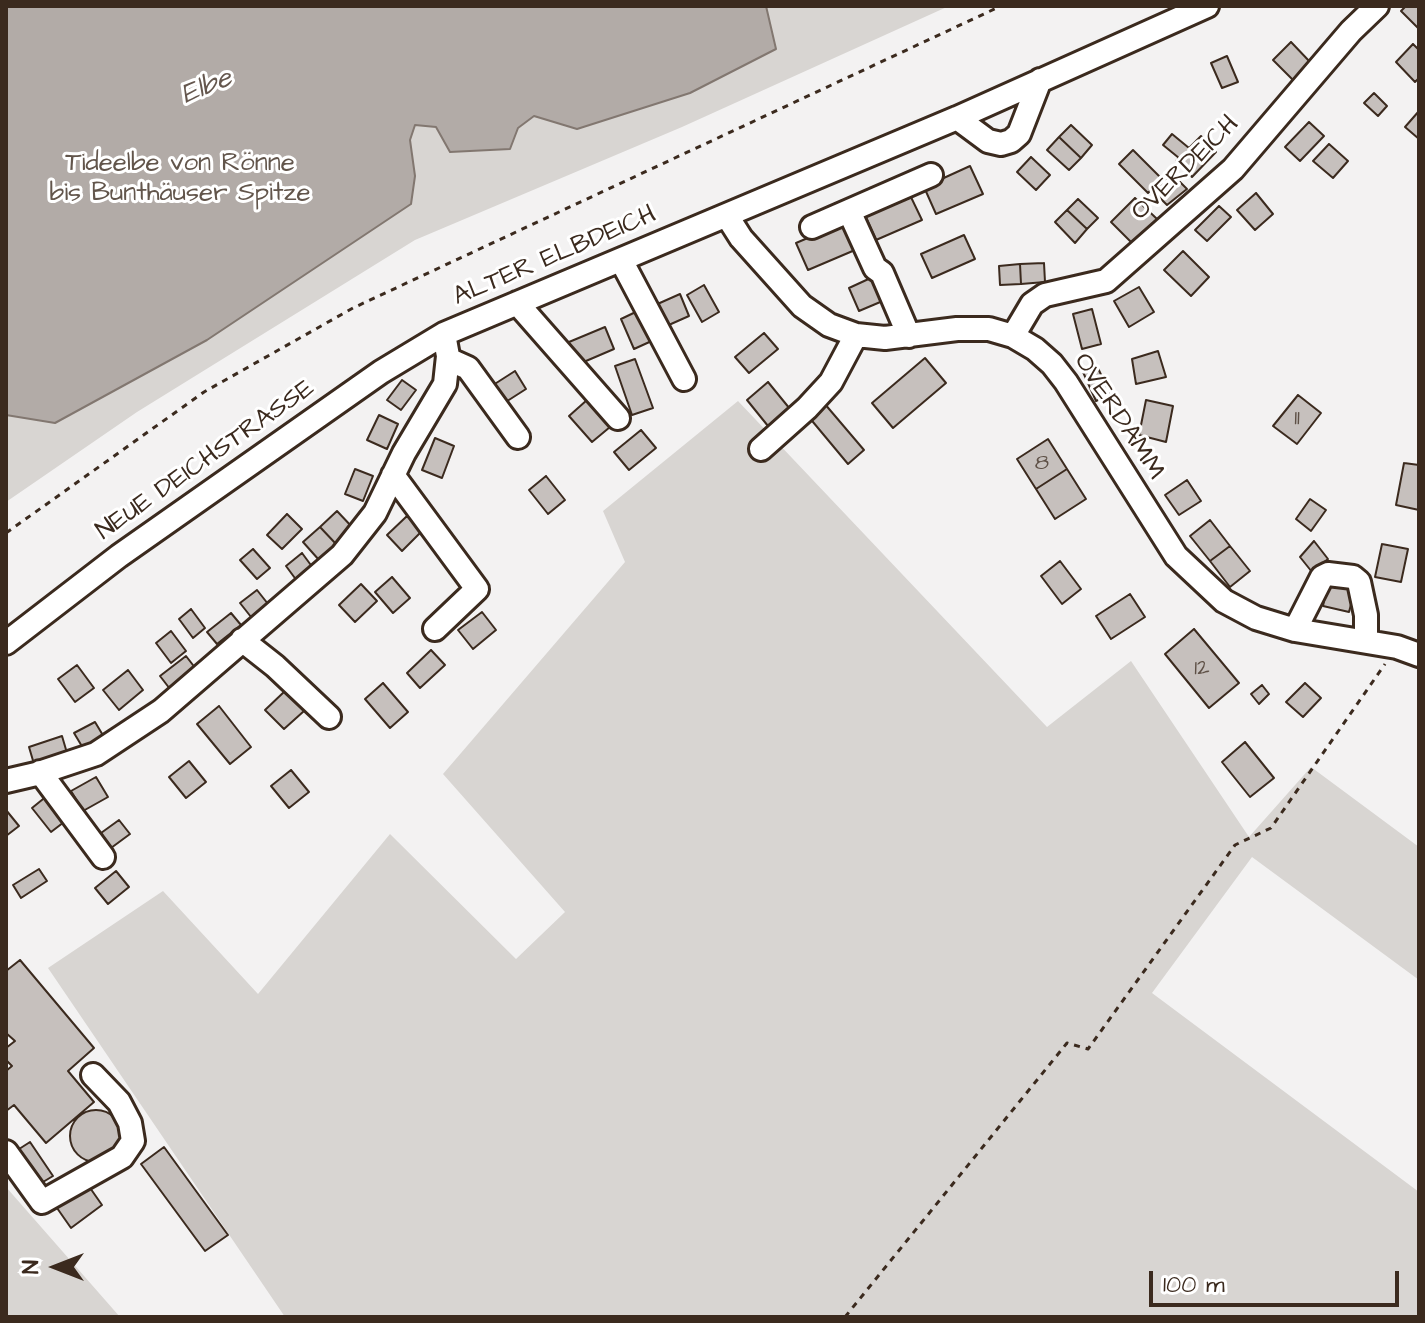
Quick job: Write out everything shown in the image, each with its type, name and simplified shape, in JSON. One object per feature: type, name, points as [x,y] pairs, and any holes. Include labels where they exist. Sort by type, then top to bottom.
[{"type":"street","name":"ALTER ELBDEICH","points":[[6,781],[96,754],[161,711],[342,555],[375,513],[423,417],[445,384],[448,359],[444,334],[957,118],[1207,6]]},
{"type":"street","name":"OVERDEICH","points":[[1013,336],[1032,304],[1045,295],[1106,281],[1233,169],[1351,31],[1377,6]]},
{"type":"street","points":[[957,118],[988,141],[1001,144],[1011,141],[1019,134],[1040,80]]},
{"type":"street","points":[[812,227],[931,175]]},
{"type":"street","points":[[849,211],[875,268],[882,273],[909,336]]},
{"type":"street","name":"OVERDAMM","points":[[727,216],[741,238],[802,306],[829,325],[856,335],[885,338],[989,329],[1013,336],[1035,349],[1060,373],[1155,526],[1184,565],[1224,601],[1256,618],[1295,630],[1397,647],[1419,655]]},
{"type":"street","points":[[621,260],[684,379]]},
{"type":"street","points":[[517,303],[618,418]]},
{"type":"street","name":"NEUE DEICHSTRASSE","points":[[6,643],[119,556],[381,372],[444,334]]},
{"type":"street","points":[[761,449],[831,382],[856,335]]},
{"type":"street","points":[[448,359],[468,368],[518,437]]},
{"type":"street","points":[[393,475],[477,589],[435,629]]},
{"type":"street","points":[[1295,630],[1322,577],[1328,574],[1353,577],[1359,582],[1366,615],[1366,641]]},
{"type":"street","points":[[242,640],[275,666],[329,717]]},
{"type":"street","points":[[40,772],[103,857]]},
{"type":"street","points":[[6,1152],[42,1202],[122,1157],[133,1141],[130,1123],[119,1102],[93,1075]]},
{"type":"path","points":[[6,533],[204,392],[353,308],[1001,6]]},
{"type":"path","points":[[845,1317],[1067,1043],[1088,1049],[1235,845],[1271,828],[1397,647]]},
{"type":"green space","name":"Tideelbe von Rönne bis Bunthäuser Spitze","points":[[6,6],[949,6],[682,127],[415,240],[137,412],[6,502]]},
{"type":"green space","points":[[738,401],[1047,727],[1131,661],[1249,837],[1311,767],[1419,847],[1419,980],[1252,857],[1152,993],[1419,1192],[1419,1317],[285,1317],[48,968],[163,891],[258,994],[390,834],[516,959],[565,912],[443,774],[625,562],[603,511]]},
{"type":"green space","points":[[6,1187],[120,1317],[6,1317]]},
{"type":"water","name":"Tideelbe von Rönne bis Bunthäuser Spitze","points":[[6,6],[766,6],[776,49],[690,93],[577,129],[534,116],[518,128],[510,149],[450,152],[436,127],[415,125],[410,140],[415,176],[411,204],[207,340],[55,423],[6,415]]},
{"type":"building","points":[[1406,6],[1419,6],[1419,29],[1401,11]]},
{"type":"building","points":[[1291,42],[1311,63],[1294,81],[1273,60]]},
{"type":"building","points":[[1413,44],[1419,50],[1419,78],[1415,82],[1396,62]]},
{"type":"building","points":[[1227,56],[1238,82],[1222,88],[1211,63]]},
{"type":"building","points":[[1374,93],[1387,106],[1378,116],[1364,103]]},
{"type":"building","points":[[1419,111],[1419,139],[1405,127]]},
{"type":"building","points":[[1309,122],[1324,136],[1300,161],[1285,147]]},
{"type":"building","points":[[1071,125],[1092,145],[1081,158],[1059,137]]},
{"type":"building","points":[[1172,134],[1189,148],[1201,136],[1216,152],[1192,177],[1176,161],[1179,158],[1163,145]]},
{"type":"building","points":[[1059,137],[1081,158],[1069,170],[1047,150]]},
{"type":"building","points":[[1329,144],[1348,161],[1333,178],[1313,161]]},
{"type":"building","points":[[1133,150],[1162,179],[1148,193],[1119,164]]},
{"type":"building","points":[[1031,157],[1050,175],[1036,190],[1017,172]]},
{"type":"building","points":[[970,166],[983,194],[936,214],[924,187]]},
{"type":"building","points":[[1172,174],[1187,189],[1167,205],[1154,192]]},
{"type":"building","points":[[909,193],[922,220],[876,240],[864,213]]},
{"type":"building","points":[[1256,193],[1273,214],[1255,230],[1237,210]]},
{"type":"building","points":[[1135,198],[1157,219],[1133,244],[1111,222]]},
{"type":"building","points":[[1078,199],[1098,218],[1087,229],[1067,210]]},
{"type":"building","points":[[1219,206],[1231,217],[1207,241],[1195,230]]},
{"type":"building","points":[[1067,210],[1087,229],[1075,243],[1055,222]]},
{"type":"building","points":[[843,223],[855,250],[808,270],[796,243]]},
{"type":"building","points":[[964,235],[975,259],[932,278],[921,254]]},
{"type":"building","points":[[1183,251],[1209,277],[1191,296],[1164,270]]},
{"type":"building","points":[[1044,263],[1045,282],[1021,284],[1020,264]]},
{"type":"building","points":[[1020,264],[1021,284],[1000,285],[999,266]]},
{"type":"building","points":[[875,276],[885,300],[859,311],[849,288]]},
{"type":"building","points":[[704,285],[719,312],[702,322],[687,295]]},
{"type":"building","points":[[1139,287],[1154,312],[1129,327],[1114,301]]},
{"type":"building","points":[[680,294],[689,316],[662,328],[653,306]]},
{"type":"building","points":[[642,309],[656,339],[634,349],[621,319]]},
{"type":"building","points":[[1092,309],[1101,344],[1082,349],[1073,314]]},
{"type":"building","points":[[605,327],[614,349],[579,364],[569,342]]},
{"type":"building","points":[[764,333],[778,349],[749,373],[735,357]]},
{"type":"building","points":[[1158,351],[1166,377],[1136,384],[1132,359]]},
{"type":"building","points":[[925,358],[946,383],[893,428],[872,403]]},
{"type":"building","points":[[635,359],[653,408],[632,415],[615,366]]},
{"type":"building","points":[[1097,366],[1110,394],[1096,401],[1083,372]]},
{"type":"building","points":[[515,371],[526,389],[501,405],[490,387]]},
{"type":"building","points":[[402,380],[416,390],[401,410],[387,400]]},
{"type":"building","points":[[768,382],[790,409],[768,426],[747,400]]},
{"type":"building","points":[[1298,395],[1321,413],[1297,444],[1273,426]]},
{"type":"building","points":[[587,400],[610,427],[592,442],[569,416]]},
{"type":"building","points":[[1146,400],[1173,406],[1166,442],[1139,435]]},
{"type":"building","points":[[824,403],[864,450],[848,464],[808,416]]},
{"type":"building","points":[[379,415],[398,424],[387,449],[367,440]]},
{"type":"building","points":[[641,430],[656,448],[629,470],[614,452]]},
{"type":"building","points":[[435,438],[454,446],[442,478],[422,470]]},
{"type":"building","points":[[1048,439],[1067,469],[1036,489],[1017,459]]},
{"type":"building","points":[[1404,463],[1419,465],[1419,510],[1396,505]]},
{"type":"building","points":[[355,469],[373,476],[363,501],[345,494]]},
{"type":"building","points":[[1067,469],[1086,499],[1055,519],[1036,489]]},
{"type":"building","points":[[546,476],[565,500],[548,514],[529,490]]},
{"type":"building","points":[[1187,480],[1201,501],[1179,515],[1165,495]]},
{"type":"building","points":[[1310,499],[1326,510],[1311,531],[1296,519]]},
{"type":"building","points":[[337,511],[353,528],[336,544],[320,527]]},
{"type":"building","points":[[287,514],[302,529],[282,549],[267,535]]},
{"type":"building","points":[[407,516],[422,531],[402,551],[387,535]]},
{"type":"building","points":[[1210,520],[1230,546],[1210,561],[1190,536]]},
{"type":"building","points":[[320,527],[336,544],[319,560],[303,542]]},
{"type":"building","points":[[1314,541],[1328,559],[1312,572],[1300,557]]},
{"type":"building","points":[[1382,544],[1408,549],[1401,582],[1375,577]]},
{"type":"building","points":[[1230,546],[1250,571],[1230,587],[1210,561]]},
{"type":"building","points":[[253,549],[270,568],[257,579],[240,560]]},
{"type":"building","points":[[302,553],[316,572],[300,585],[286,566]]},
{"type":"building","points":[[1060,561],[1081,589],[1062,604],[1041,576]]},
{"type":"building","points":[[392,577],[410,598],[393,613],[375,592]]},
{"type":"building","points":[[1328,580],[1356,586],[1349,612],[1323,606]]},
{"type":"building","points":[[361,584],[377,601],[355,622],[339,605]]},
{"type":"building","points":[[257,590],[272,609],[255,622],[240,603]]},
{"type":"building","points":[[1130,594],[1145,617],[1111,639],[1096,616]]},
{"type":"building","points":[[191,609],[205,628],[193,638],[179,619]]},
{"type":"building","points":[[482,612],[496,630],[473,649],[458,630]]},
{"type":"building","points":[[231,613],[241,625],[217,644],[207,632]]},
{"type":"building","points":[[1194,629],[1239,683],[1209,708],[1165,654]]},
{"type":"building","points":[[171,631],[186,651],[171,663],[156,643]]},
{"type":"building","points":[[431,650],[445,665],[420,688],[407,673]]},
{"type":"building","points":[[186,656],[196,669],[170,689],[160,676]]},
{"type":"building","points":[[77,665],[94,688],[75,702],[58,679]]},
{"type":"building","points":[[128,670],[143,690],[119,710],[103,690]]},
{"type":"building","points":[[383,683],[408,712],[390,728],[365,699]]},
{"type":"building","points":[[1305,683],[1321,698],[1303,717],[1286,702]]},
{"type":"building","points":[[1262,685],[1269,694],[1259,704],[1251,694]]},
{"type":"building","points":[[285,691],[304,711],[284,729],[265,710]]},
{"type":"building","points":[[219,706],[251,747],[230,764],[197,724]]},
{"type":"building","points":[[95,722],[104,737],[83,748],[74,733]]},
{"type":"building","points":[[62,736],[67,753],[34,764],[29,747]]},
{"type":"building","points":[[1245,742],[1274,778],[1250,797],[1222,762]]},
{"type":"building","points":[[189,761],[206,782],[186,798],[169,777]]},
{"type":"building","points":[[291,770],[309,792],[289,808],[271,786]]},
{"type":"building","points":[[96,777],[108,797],[83,811],[71,791]]},
{"type":"building","points":[[48,795],[68,819],[51,832],[32,808]]},
{"type":"building","points":[[6,810],[19,826],[6,836]]},
{"type":"building","points":[[119,820],[130,834],[111,848],[101,833]]},
{"type":"building","points":[[39,869],[47,881],[21,898],[13,885]]},
{"type":"building","points":[[116,871],[129,887],[108,904],[95,888]]},
{"type":"building","points":[[20,960],[94,1048],[68,1071],[94,1102],[46,1143],[14,1105],[6,1111],[6,1071],[12,1066],[6,1060],[6,1048],[15,1041],[6,1033],[6,971]]},
{"type":"building","points":[[96,1110],[115,1117],[122,1136],[115,1155],[96,1162],[77,1155],[70,1136],[77,1117]]},
{"type":"building","points":[[30,1142],[53,1176],[38,1185],[16,1151]]},
{"type":"building","points":[[164,1147],[228,1235],[205,1251],[141,1164]]},
{"type":"building","points":[[88,1185],[102,1205],[71,1228],[57,1208]]},
{"type":"water label","name":"Elbe","points":[[207,88]]}]
